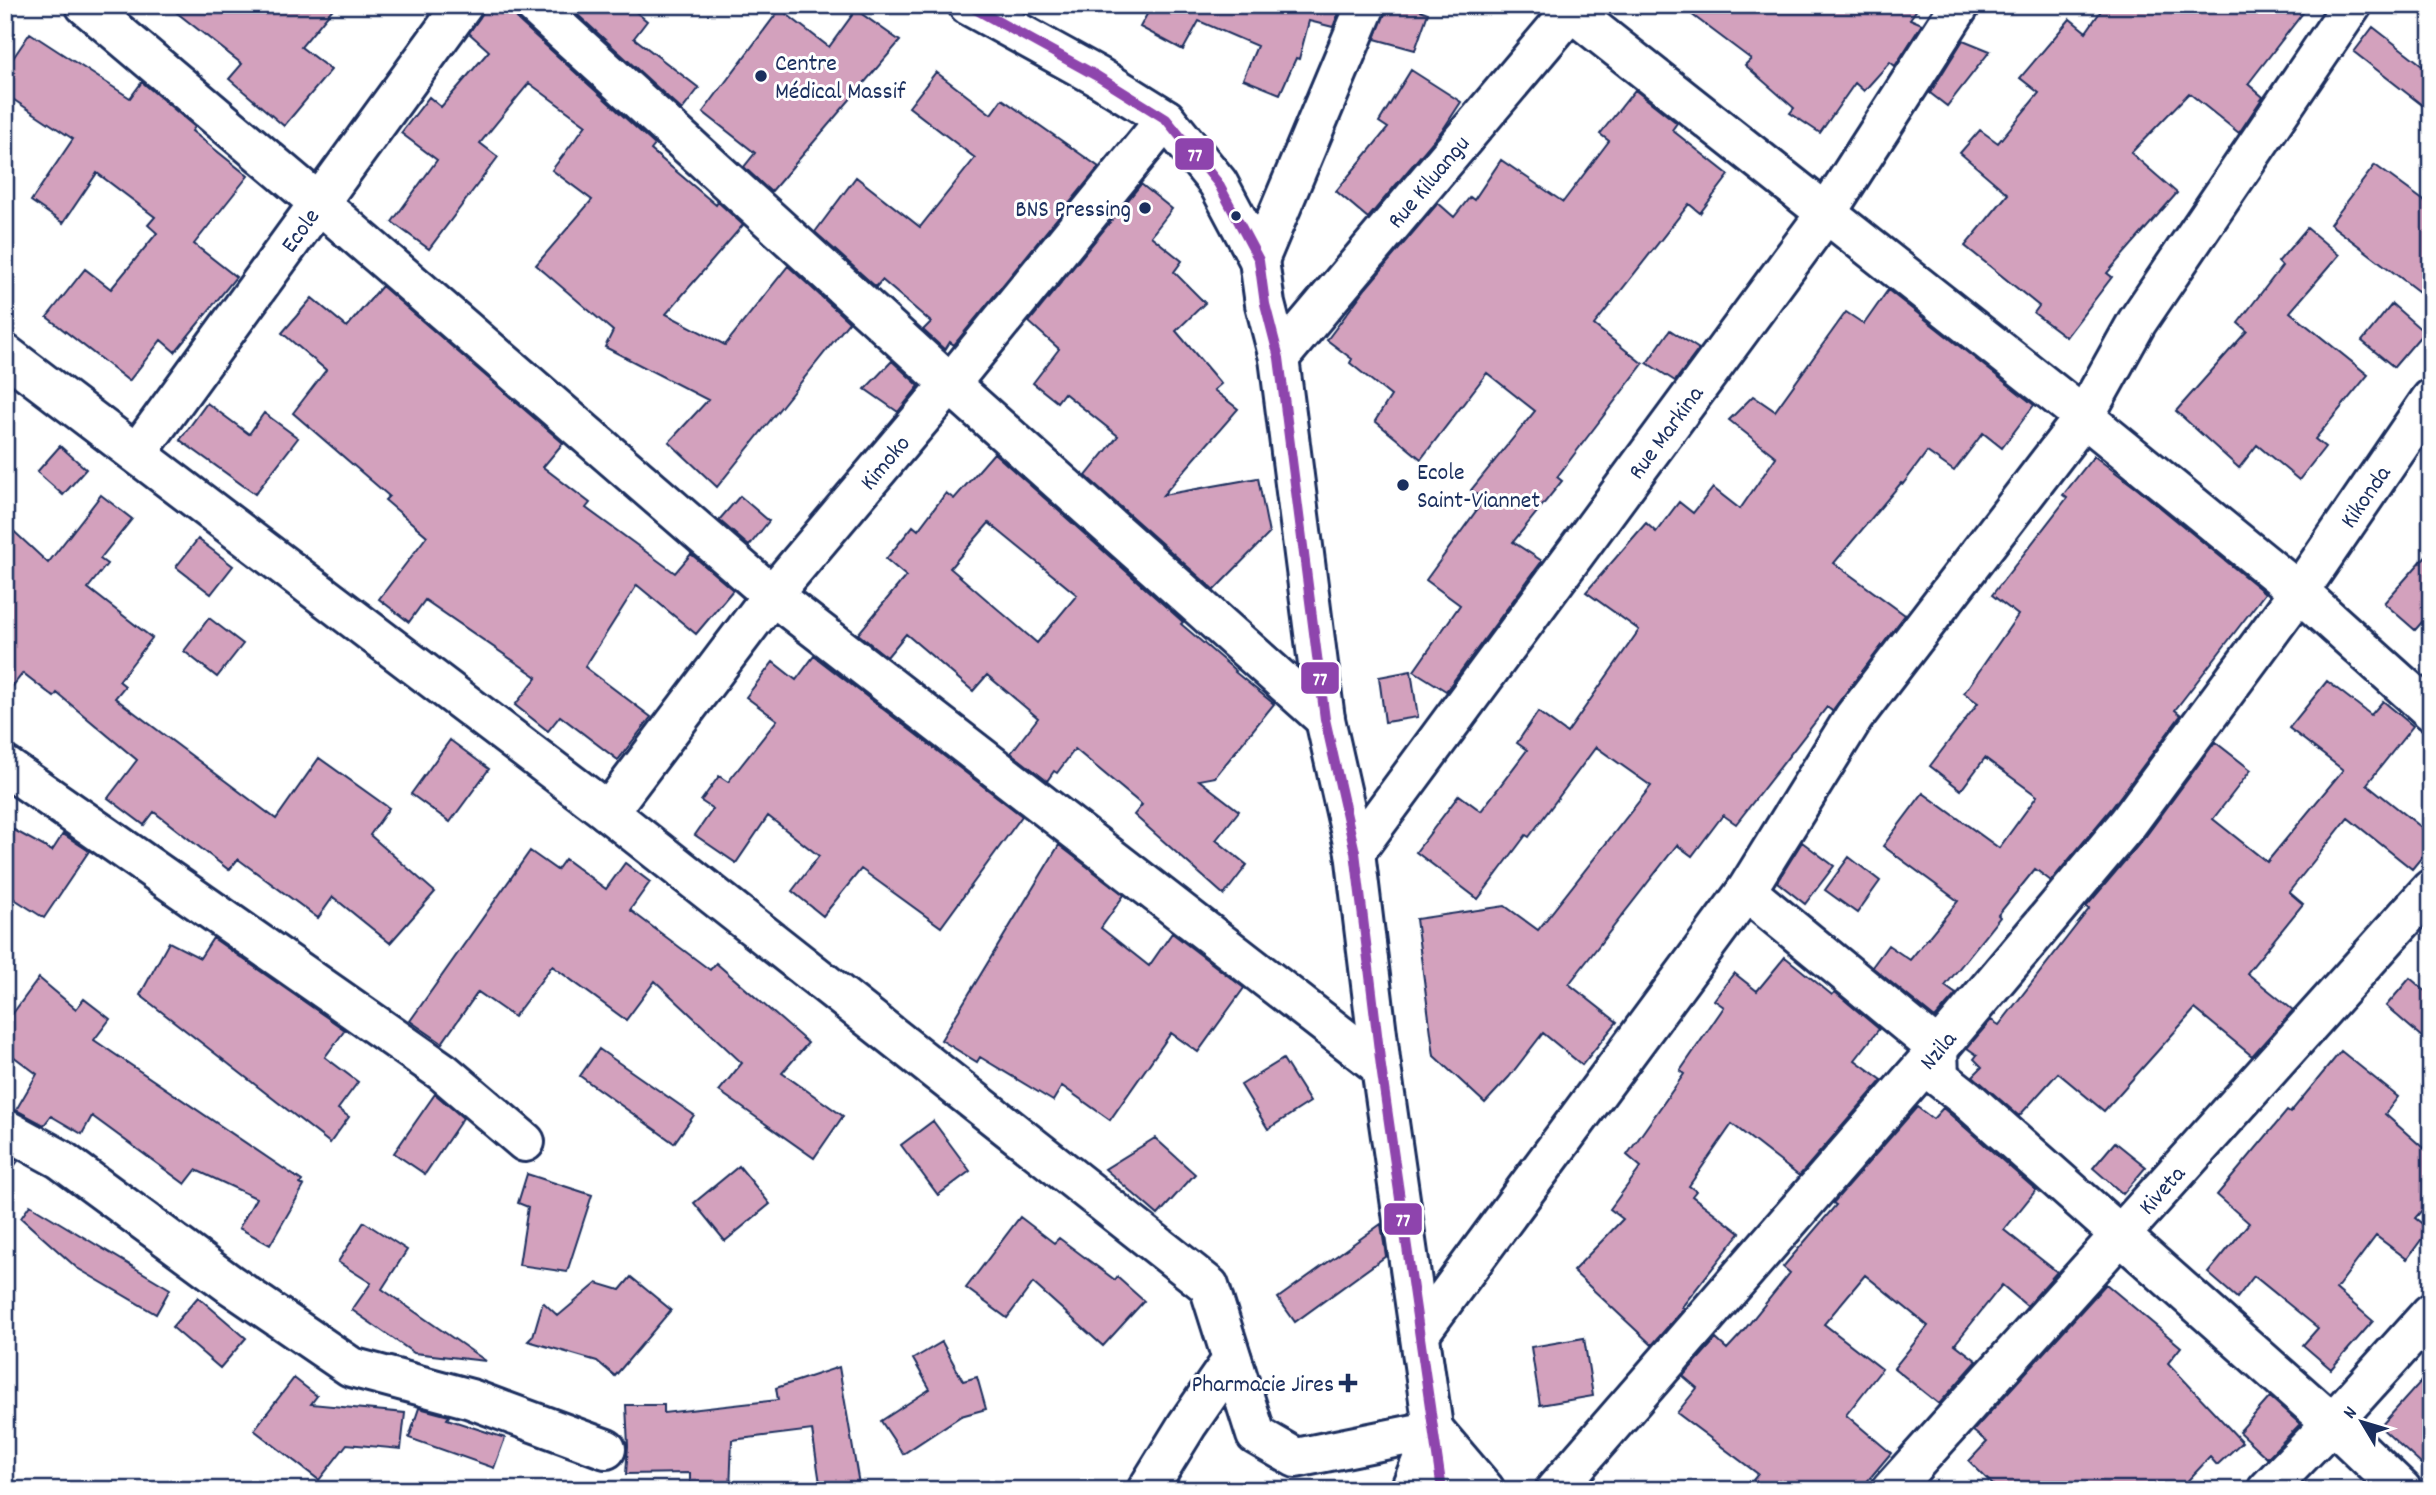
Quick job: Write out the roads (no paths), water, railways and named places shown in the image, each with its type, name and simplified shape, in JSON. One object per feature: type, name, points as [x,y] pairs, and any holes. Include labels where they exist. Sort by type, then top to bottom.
[{"type":"street","points":[[85,5],[320,204],[772,595],[1381,1067]]},
{"type":"street","name":"Ecole","points":[[137,453],[463,5]]},
{"type":"street","points":[[534,5],[950,384],[1325,719]]},
{"type":"street","points":[[968,5],[1097,76],[1166,118],[1218,183],[1259,260],[1265,304],[1279,358],[1325,719],[1355,852],[1381,1067],[1442,1490]]},
{"type":"street","points":[[1259,260],[1366,5]]},
{"type":"street","name":"Rue Markina","points":[[1355,852],[1827,212],[1960,5]]},
{"type":"street","points":[[1420,1333],[1746,891],[1854,717],[2084,417],[2137,322],[2352,5]]},
{"type":"street","points":[[1574,8],[2299,592],[2431,711]]},
{"type":"street","name":"Rue Kiluangu","points":[[1279,358],[1574,8]]},
{"type":"street","name":"Kimoko","points":[[608,812],[772,595],[950,384],[1166,118]]},
{"type":"street","points":[[5,354],[608,812],[1209,1286],[1256,1435],[1296,1458],[1434,1430]]},
{"type":"street","name":"Kikonda","points":[[2299,592],[2431,399]]},
{"type":"street","name":"Nzila","points":[[1555,1490],[1938,1049],[2128,823],[2299,592]]},
{"type":"street","points":[[5,766],[443,1072],[525,1142]]},
{"type":"street","name":"Kiveta","points":[[1891,1490],[2431,889]]},
{"type":"street","points":[[1746,891],[1938,1049],[1939,1077],[2332,1423],[2402,1490]]},
{"type":"street","points":[[5,1129],[60,1159],[231,1285],[351,1367],[471,1399],[606,1449]]},
{"type":"street","points":[[2267,1490],[2332,1423],[2431,1313]]},
{"type":"street","points":[[1147,1490],[1232,1360]]},
{"type":"street","points":[[1410,1490],[1434,1430]]},
{"type":"street","points":[[1434,1430],[1485,1490]]},
{"type":"place","name":"Centre Médical Massif","points":[[761,76]]},
{"type":"place","name":"BNS Pressing","points":[[1145,208]]},
{"type":"place","name":"Ecole Saint-Viannet","points":[[1403,485]]},
{"type":"place","name":"Pharmacie Jires","points":[[1348,1383]]}]
